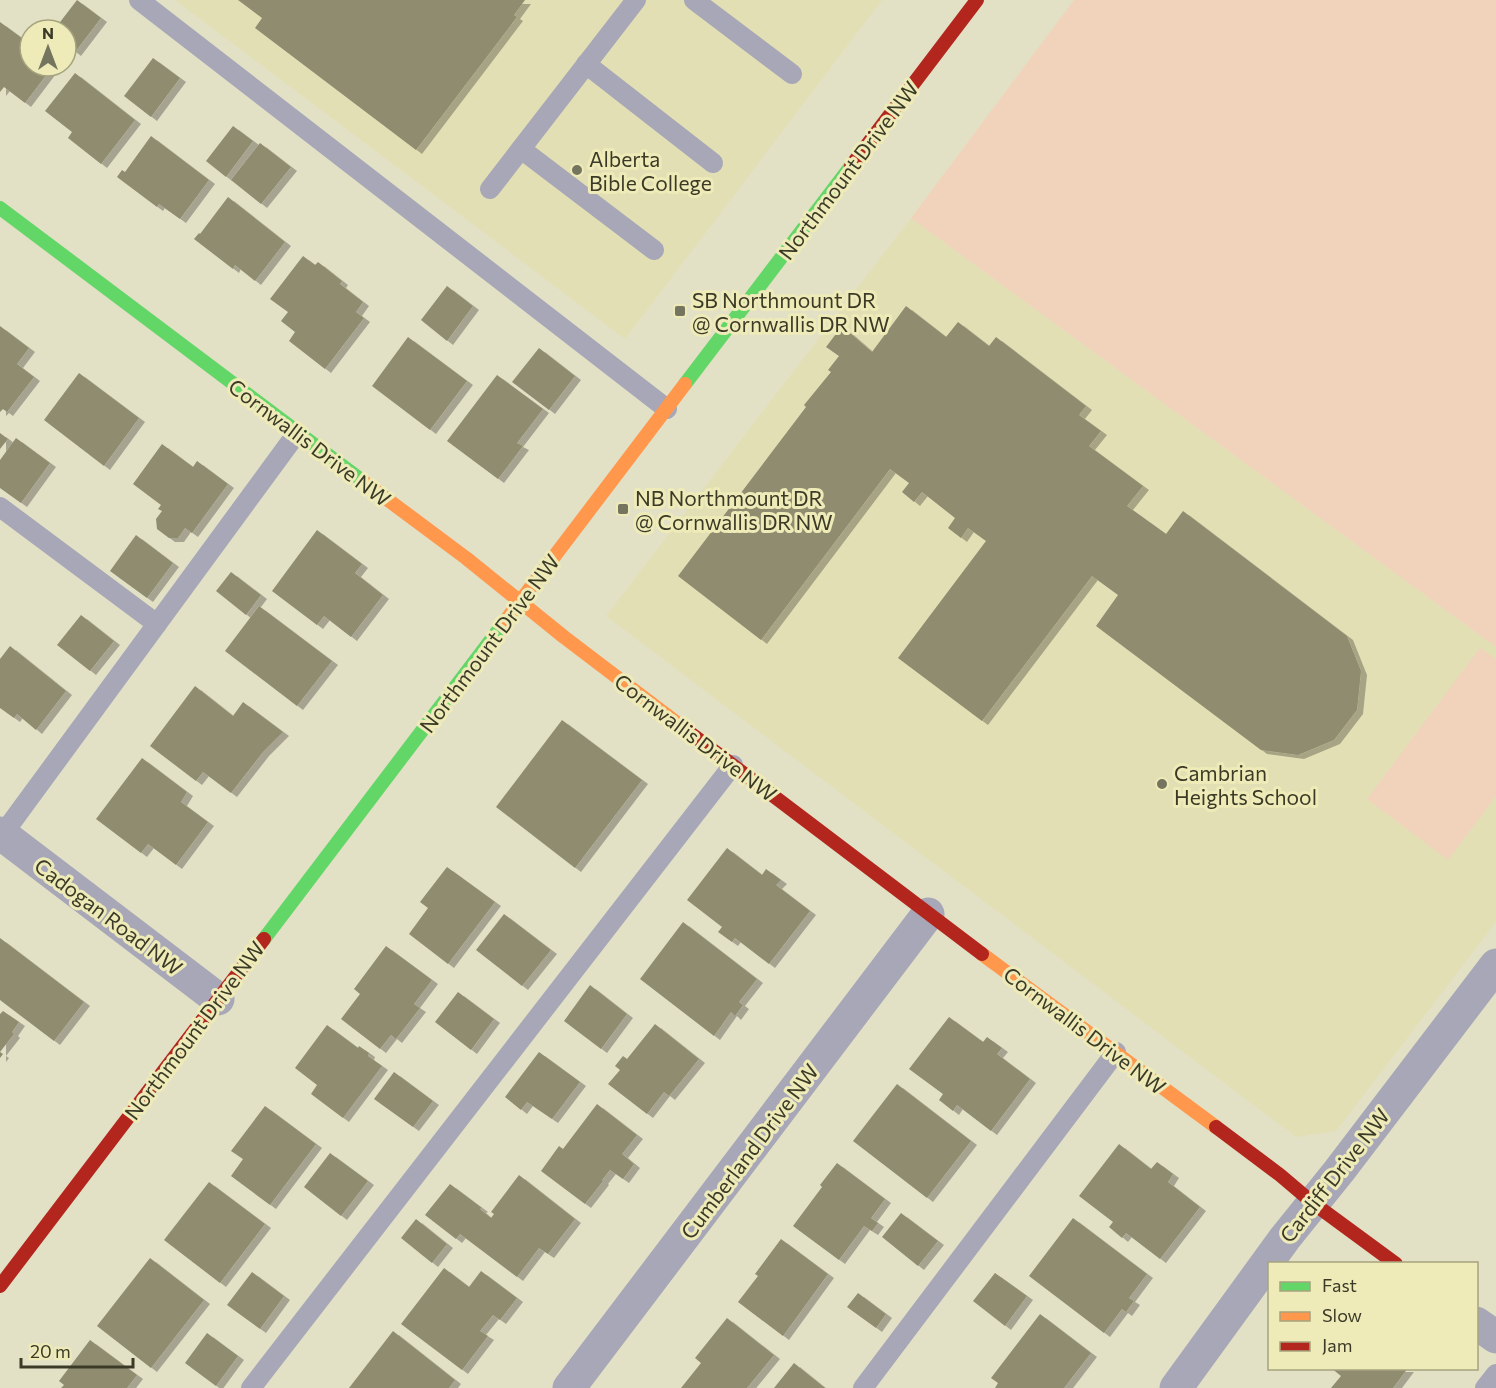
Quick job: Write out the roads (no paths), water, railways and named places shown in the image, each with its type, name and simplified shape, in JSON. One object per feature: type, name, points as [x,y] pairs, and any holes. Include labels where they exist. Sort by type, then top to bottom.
[{"type":"street","name":"Northmount Drive NW","points":[[0,1286],[977,0]]},
{"type":"street","name":"Cornwallis Drive NW","points":[[0,208],[466,558],[520,603],[928,914],[1395,1262]]},
{"type":"street","name":"Cadogan Road NW","points":[[1,835],[218,999]]},
{"type":"street","name":"Cumberland Drive NW","points":[[569,1388],[928,914]]},
{"type":"street","name":"Cardiff Drive NW","points":[[1176,1388],[1278,1248],[1496,965]]},
{"type":"street","points":[[1478,1324],[1496,1337]]},
{"type":"lane","points":[[139,0],[667,409]]},
{"type":"lane","points":[[490,189],[636,0]]},
{"type":"lane","points":[[694,0],[792,74]]},
{"type":"lane","points":[[586,64],[713,163]]},
{"type":"lane","points":[[521,148],[654,250]]},
{"type":"lane","points":[[1,835],[297,433]]},
{"type":"lane","points":[[0,507],[157,624]]},
{"type":"lane","points":[[251,1388],[733,765]]},
{"type":"lane","points":[[863,1388],[1116,1052]]},
{"type":"lane","points":[[1485,1388],[1496,1374]]},
{"type":"place","name":"Alberta Bible College","points":[[577,170]]},
{"type":"place","name":"SB Northmount DR @ Cornwallis DR NW","points":[[680,311]]},
{"type":"place","name":"NB Northmount DR @ Cornwallis DR NW","points":[[623,509]]},
{"type":"place","name":"Cambrian Heights School","points":[[1162,784]]}]
